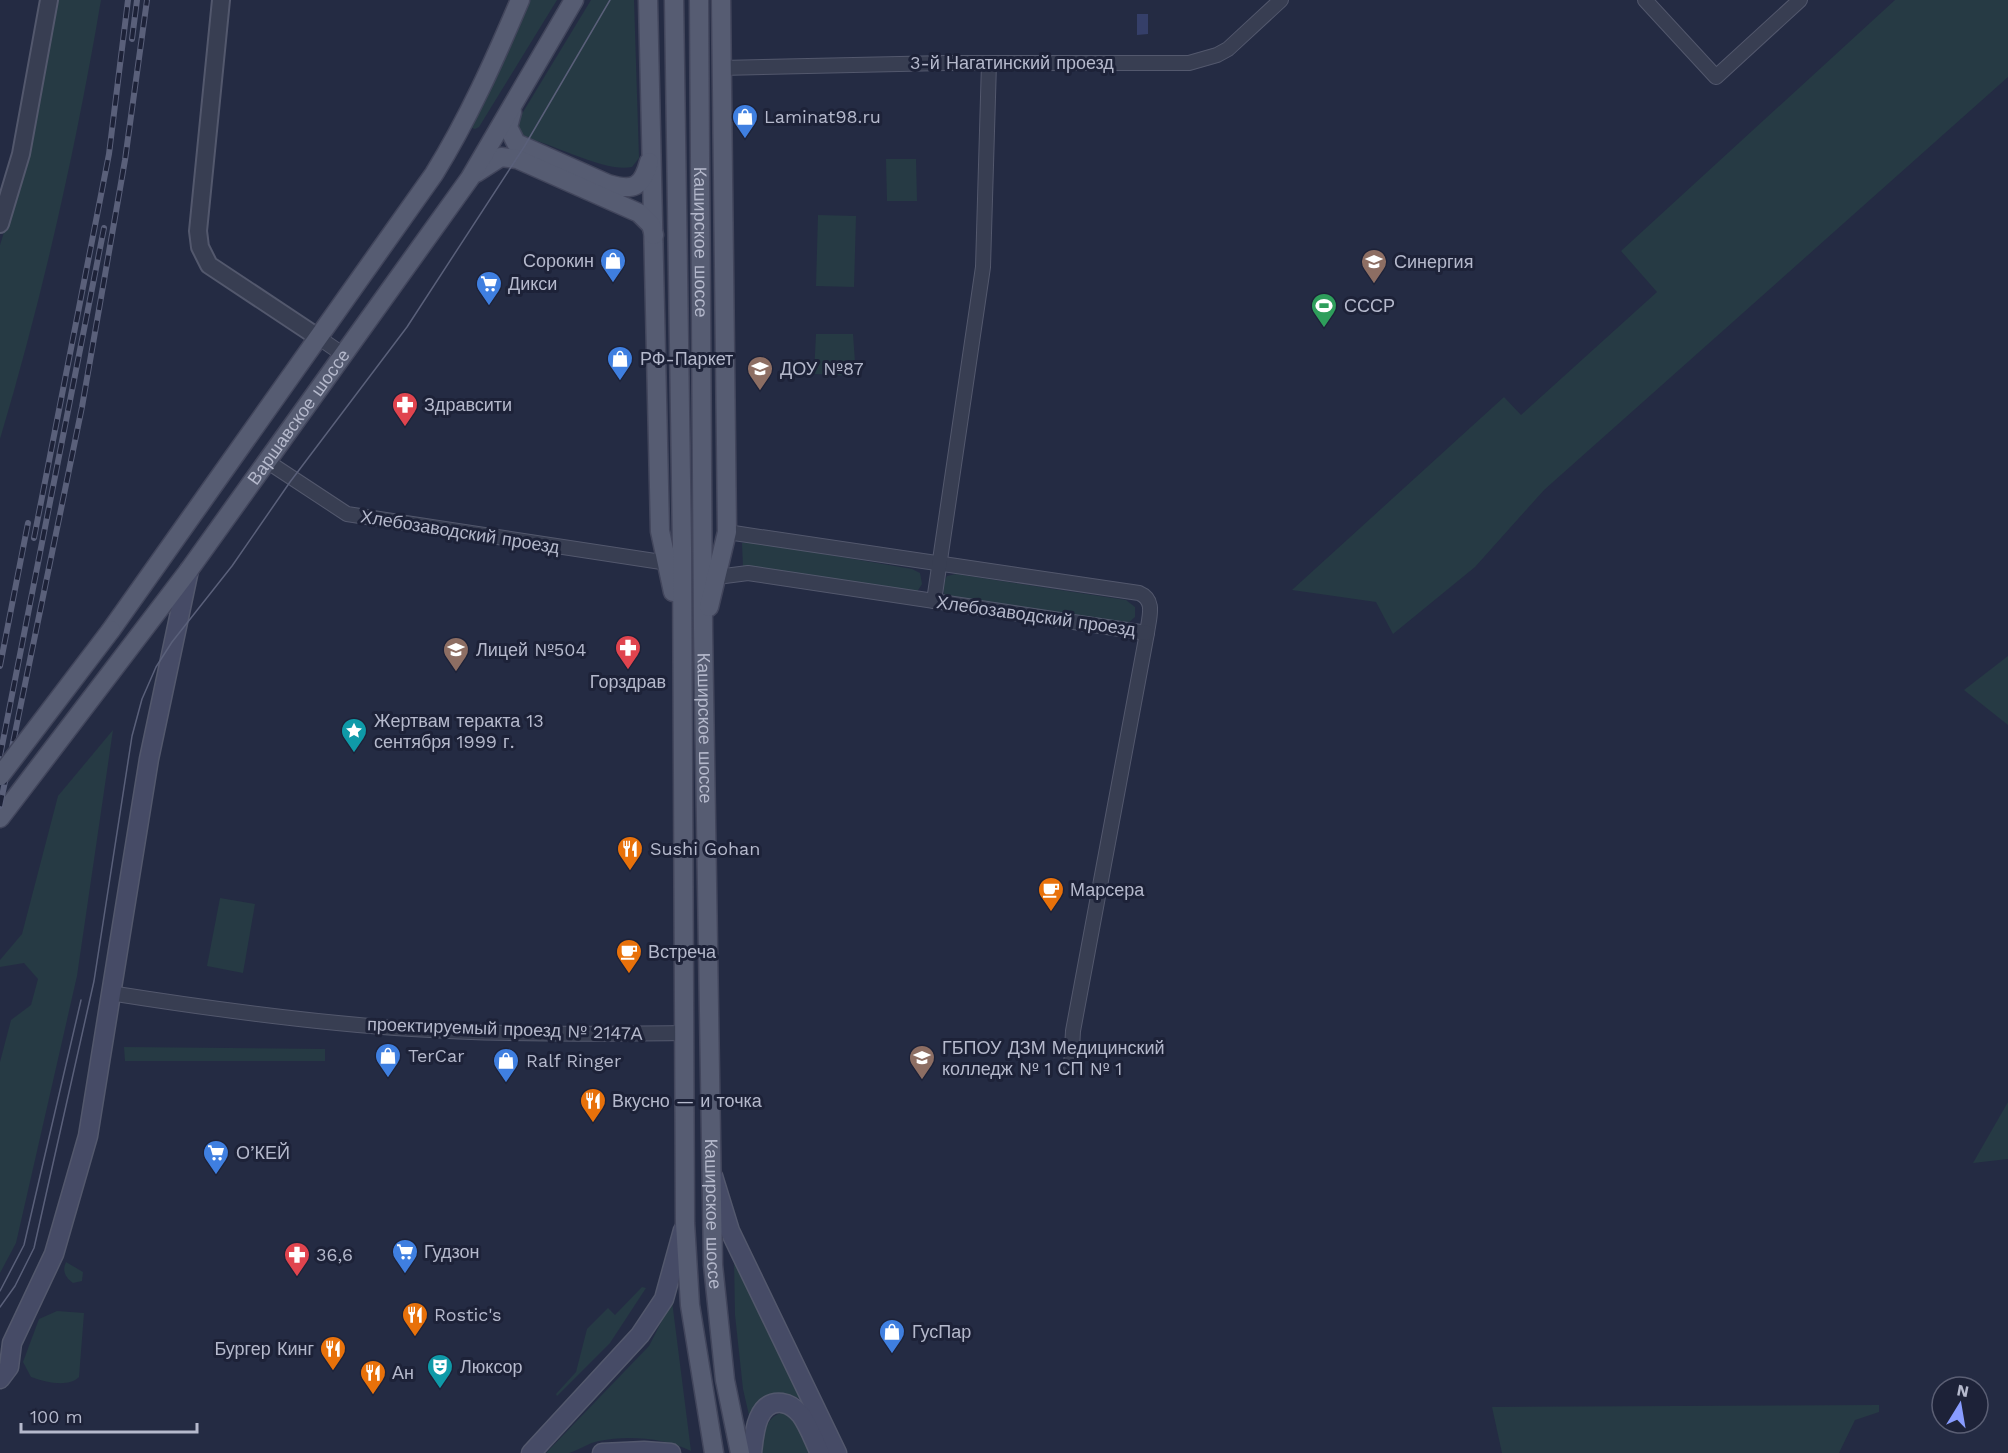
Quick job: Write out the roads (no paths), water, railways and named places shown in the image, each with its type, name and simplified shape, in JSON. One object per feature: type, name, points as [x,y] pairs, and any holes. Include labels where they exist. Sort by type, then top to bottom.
[{"type":"main road","name":"Варшавское шоссе","points":[[0,776],[111,630],[319,338],[450,148],[504,39],[520,0]]},
{"type":"main road","name":"Варшавское шоссе","points":[[0,818],[189,570],[470,178],[574,0]]},
{"type":"main road","points":[[648,0],[660,531],[681,638]]},
{"type":"main road","name":"Каширское шоссе","points":[[674,0],[685,1223],[690,1305],[714,1453]]},
{"type":"main road","name":"Каширское шоссе","points":[[699,0],[703,629],[707,717],[713,1265],[725,1380],[740,1453]]},
{"type":"main road","points":[[703,629],[727,532],[721,0]]},
{"type":"main road","points":[[513,106],[508,127],[516,143],[608,184],[623,188],[636,186],[645,178],[651,155]]},
{"type":"main road","points":[[470,178],[486,165],[501,158],[524,161],[639,213],[651,225],[655,243]]},
{"type":"main road","points":[[5,1373],[12,1343],[54,1254],[88,1136],[149,759],[189,570]]},
{"type":"main road","points":[[711,1169],[730,1232],[837,1453]]},
{"type":"main road","points":[[531,1453],[640,1335],[664,1299],[685,1223]]},
{"type":"main road","points":[[753,1453],[754,1432],[762,1413],[768,1405],[776,1402],[786,1403],[802,1416],[820,1453]]},
{"type":"main road","points":[[602,1453],[644,1451],[671,1453]]},
{"type":"street","points":[[0,224],[21,154],[49,0]]},
{"type":"street","points":[[221,0],[198,231],[200,247],[209,265],[344,355]]},
{"type":"street","name":"3-й Нагатинский проезд","points":[[721,68],[989,63],[1189,63],[1217,55],[1228,49],[1281,0]]},
{"type":"street","points":[[1645,0],[1716,77],[1800,0]]},
{"type":"street","points":[[934,601],[982,267],[989,63]]},
{"type":"street","name":"Хлебозаводский проезд","points":[[268,462],[347,514],[668,563]]},
{"type":"street","name":"Хлебозаводский проезд","points":[[717,576],[748,573],[1147,633],[1151,604],[1147,596],[1138,593],[727,532]]},
{"type":"street","points":[[1071,1067],[1073,1031],[1147,633]]},
{"type":"street","name":"проектируемый проезд № 2147А","points":[[111,993],[270,1017],[413,1029],[685,1034]]},
{"type":"water","points":[[1137,14],[1148,14],[1148,34],[1137,35]]},
{"type":"tram line","points":[[0,1307],[15,1286],[34,1248],[94,981],[132,736],[142,699],[156,667],[172,642],[232,566],[290,482],[407,327],[524,147],[610,0]]},
{"type":"tram line","points":[[0,1291],[24,1245],[81,1000]]},
{"type":"railway","points":[[34,538],[109,154],[128,0]]},
{"type":"railway","points":[[132,39],[137,0]]},
{"type":"railway","points":[[0,806],[82,407],[125,160],[147,0]]},
{"type":"railway","points":[[0,756],[104,228]]},
{"type":"railway","points":[[0,666],[28,523]]},
{"type":"place","name":"Laminat98.ru","points":[[745,140]]},
{"type":"place","name":"Сорокин","points":[[613,284]]},
{"type":"place","name":"Синергия","points":[[1374,285]]},
{"type":"place","name":"Дикси","points":[[489,307]]},
{"type":"place","name":"СССР","points":[[1324,329]]},
{"type":"place","name":"РФ-Паркет","points":[[620,382]]},
{"type":"place","name":"ДОУ №87","points":[[760,392]]},
{"type":"place","name":"Здравсити","points":[[405,428]]},
{"type":"place","name":"Горздрав","points":[[628,671]]},
{"type":"place","name":"Лицей №504","points":[[456,673]]},
{"type":"place","name":"Жертвам теракта 13 сентября 1999 г.","points":[[354,754]]},
{"type":"place","name":"Sushi Gohan","points":[[630,872]]},
{"type":"place","name":"Марсера","points":[[1051,913]]},
{"type":"place","name":"Встреча","points":[[629,975]]},
{"type":"place","name":"TerCar","points":[[388,1079]]},
{"type":"place","name":"ГБПОУ ДЗМ Медицинский колледж № 1 СП № 1","points":[[922,1081]]},
{"type":"place","name":"Ralf Ringer","points":[[506,1084]]},
{"type":"place","name":"Вкусно — и точка","points":[[593,1124]]},
{"type":"place","name":"О’КЕЙ","points":[[216,1176]]},
{"type":"place","name":"Гудзон","points":[[405,1275]]},
{"type":"place","name":"36,6","points":[[297,1278]]},
{"type":"place","name":"Rostic's","points":[[415,1338]]},
{"type":"place","name":"ГусПар","points":[[892,1355]]},
{"type":"place","name":"Бургер Кинг","points":[[333,1372]]},
{"type":"place","name":"Люксор","points":[[440,1390]]},
{"type":"place","name":"Ан","points":[[373,1396]]}]
